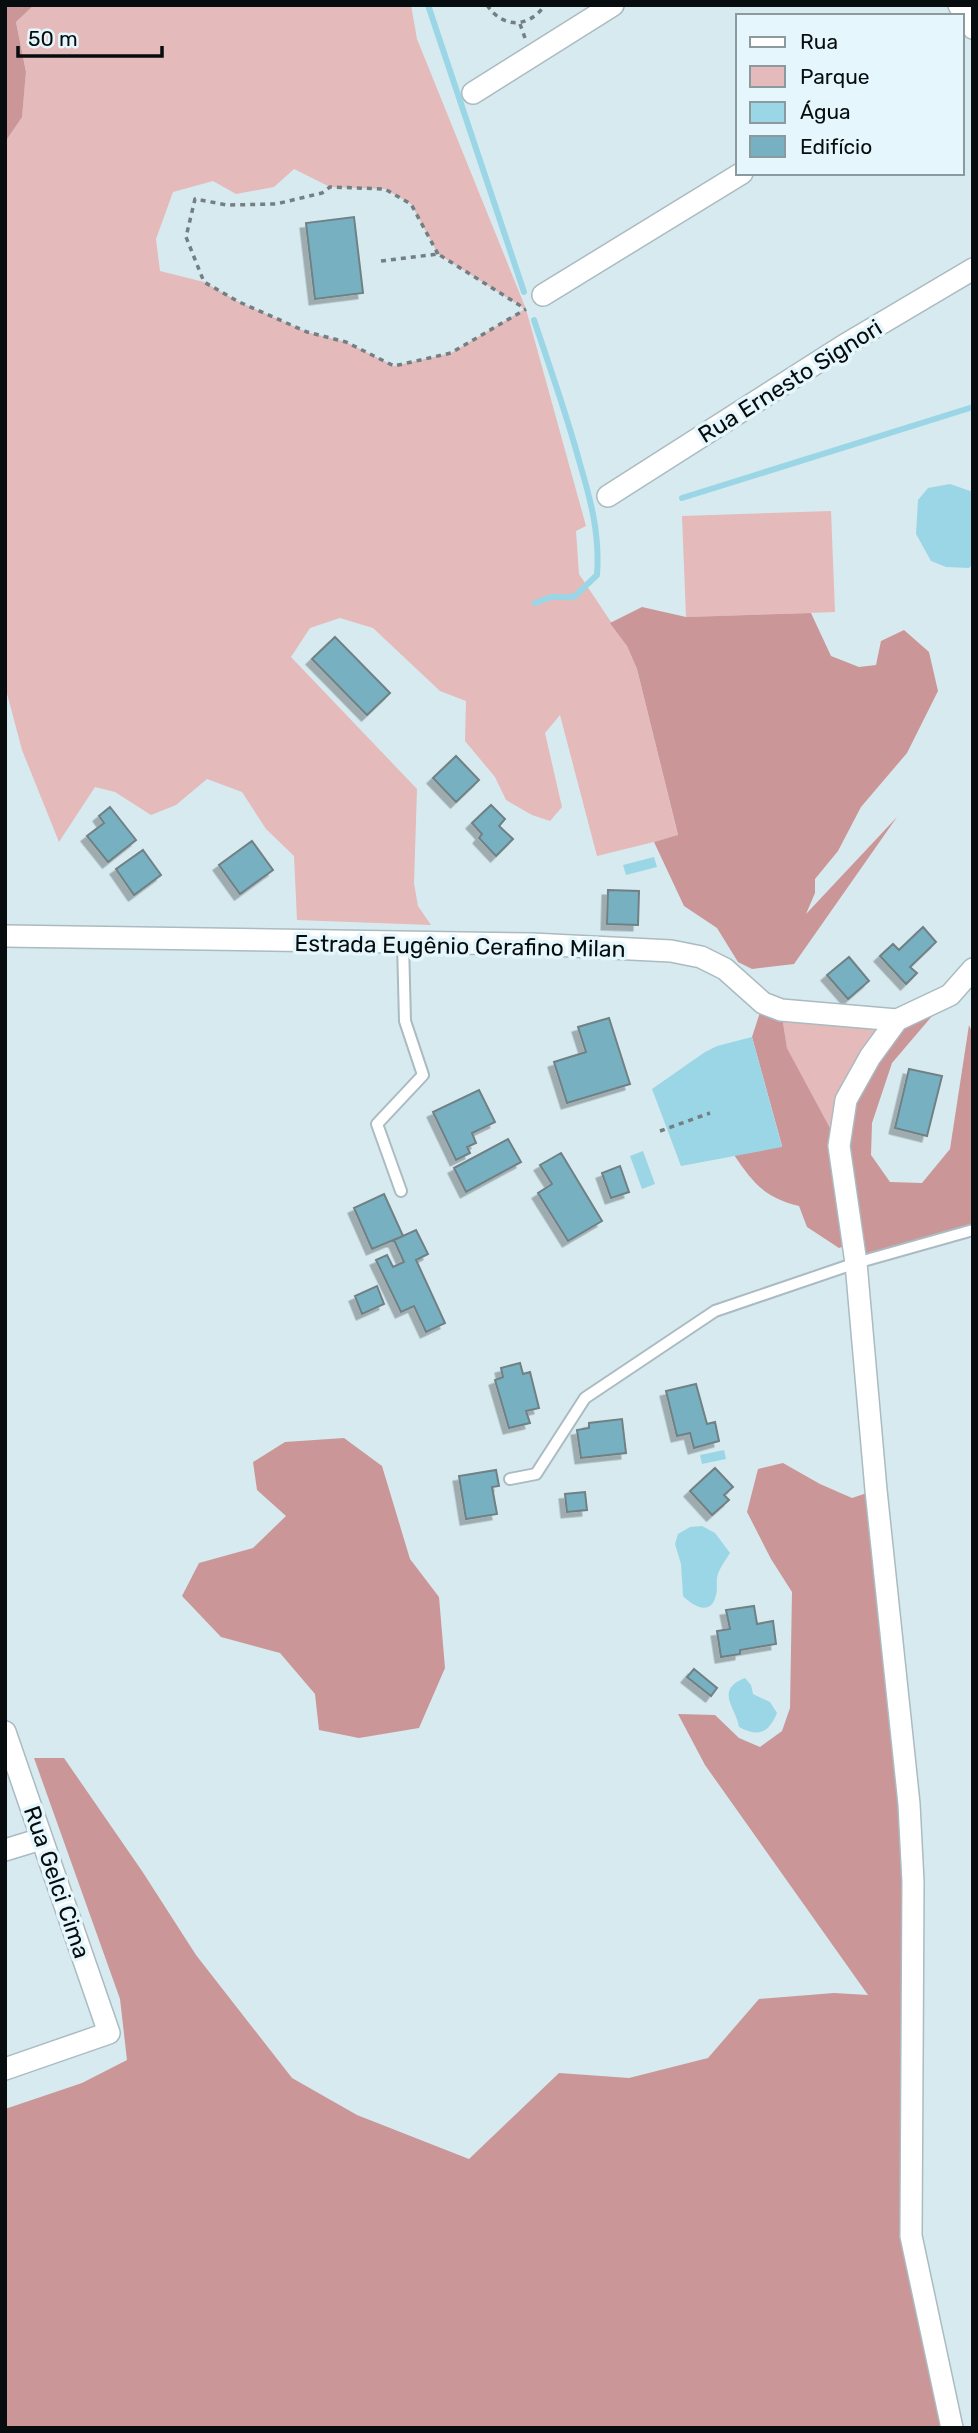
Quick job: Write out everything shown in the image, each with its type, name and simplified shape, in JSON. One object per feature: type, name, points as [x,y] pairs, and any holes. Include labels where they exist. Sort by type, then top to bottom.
[{"type":"street","points":[[473,93],[613,5]]},
{"type":"street","points":[[959,5],[973,30]]},
{"type":"street","points":[[543,295],[739,175]]},
{"type":"street","name":"Rua Ernesto Signori","points":[[608,496],[843,346],[973,269]]},
{"type":"street","name":"Estrada Eugênio Cerafino Milan","points":[[5,936],[532,944],[671,951],[701,957],[725,969],[763,1003],[781,1010],[897,1020]]},
{"type":"street","points":[[952,2428],[911,2236],[913,1882],[909,1804],[876,1490],[856,1263],[839,1146],[846,1100],[870,1057],[897,1020],[950,995],[973,969]]},
{"type":"street","name":"Rua Gelci Cima","points":[[5,1732],[109,2033],[5,2069]]},
{"type":"street","points":[[5,1850],[41,1839]]},
{"type":"lane","points":[[401,1191],[377,1124],[423,1075],[405,1021],[403,943]]},
{"type":"lane","points":[[510,1479],[536,1474],[585,1398],[715,1311],[856,1263],[973,1230]]},
{"type":"path","points":[[487,5],[502,19],[520,24],[528,21],[545,5]]},
{"type":"path","points":[[520,24],[527,43]]},
{"type":"path","points":[[526,309],[438,254],[411,204],[385,188],[330,187],[322,193],[276,204],[228,205],[195,199],[186,237],[204,282],[249,306],[307,331],[346,342],[394,366],[451,353],[526,309],[543,295]]},
{"type":"path","points":[[381,261],[438,254]]},
{"type":"path","points":[[660,1131],[710,1112]]},
{"type":"green space","points":[[34,5],[411,5],[417,39],[526,309],[586,526],[576,531],[579,574],[627,646],[637,669],[678,836],[597,856],[560,715],[545,733],[562,807],[550,821],[532,815],[506,800],[495,777],[465,741],[466,701],[440,691],[373,628],[340,618],[310,628],[291,657],[417,789],[414,883],[418,906],[431,925],[297,920],[294,856],[266,829],[242,792],[207,779],[176,805],[151,815],[115,792],[95,787],[59,842],[22,750],[5,686],[5,142],[22,116],[26,72],[16,22]],"holes":[[[294,169],[330,187],[385,189],[411,204],[438,254],[525,309],[451,353],[394,366],[346,342],[307,332],[237,301],[204,282],[160,271],[156,239],[173,192],[213,181],[236,194],[274,187]]]},
{"type":"green space","points":[[831,511],[835,612],[686,617],[682,516]]},
{"type":"green space","points":[[781,1010],[897,1020],[839,1146],[787,1048]]},
{"type":"shaded area","points":[[5,5],[34,5],[16,22],[26,72],[22,117],[5,142]]},
{"type":"shaded area","points":[[642,607],[686,617],[811,613],[831,656],[859,667],[876,665],[881,641],[904,630],[929,652],[938,691],[907,753],[861,807],[838,851],[815,879],[815,893],[806,914],[897,817],[794,964],[752,969],[738,962],[717,928],[684,906],[654,842],[678,835],[637,669],[627,646],[610,623]]},
{"type":"shaded area","points":[[950,995],[892,1063],[872,1123],[871,1155],[890,1182],[922,1183],[950,1149],[969,1025],[973,1034],[973,1230],[856,1263],[853,1243],[839,1248],[807,1227],[799,1206],[768,1194],[734,1155],[782,1146],[752,1037],[763,1003],[781,1010],[787,1048],[839,1145],[846,1100],[897,1020]]},
{"type":"shaded area","points":[[344,1438],[382,1466],[410,1559],[439,1597],[445,1668],[419,1728],[359,1738],[319,1730],[315,1694],[280,1653],[221,1637],[182,1596],[199,1563],[253,1548],[286,1516],[257,1490],[253,1462],[285,1442]]},
{"type":"shaded area","points":[[783,1463],[852,1498],[876,1490],[909,1804],[911,2236],[952,2428],[5,2428],[5,2109],[82,2083],[127,2060],[120,1999],[34,1758],[64,1758],[196,1955],[292,2078],[357,2115],[469,2159],[559,2073],[629,2078],[708,2058],[759,1999],[834,1993],[868,1995],[705,1765],[678,1714],[715,1715],[739,1738],[760,1747],[782,1731],[790,1708],[792,1592],[771,1559],[747,1512],[758,1469]]},
{"type":"water","points":[[950,484],[973,492],[973,564],[969,568],[946,567],[931,561],[916,534],[918,500],[928,488]]},
{"type":"water","points":[[654,857],[657,867],[626,875],[623,865]]},
{"type":"water","points":[[752,1037],[782,1147],[681,1166],[652,1089],[705,1052]]},
{"type":"water","points":[[643,1151],[655,1184],[642,1189],[630,1156]]},
{"type":"water","points":[[724,1450],[726,1459],[702,1464],[700,1455]]},
{"type":"water","points":[[702,1526],[715,1533],[730,1553],[718,1575],[714,1602],[706,1608],[697,1606],[683,1596],[681,1564],[675,1544],[678,1534],[690,1527]]},
{"type":"water","points":[[745,1678],[751,1685],[753,1694],[770,1702],[777,1713],[762,1732],[752,1732],[739,1727],[729,1700],[731,1688]]},
{"type":"building","points":[[354,217],[363,293],[315,299],[306,223]]},
{"type":"building","points":[[335,637],[390,693],[367,715],[312,659]]},
{"type":"building","points":[[456,756],[479,780],[456,802],[433,778]]},
{"type":"building","points":[[491,805],[505,819],[499,826],[513,839],[496,856],[479,838],[482,834],[472,823]]},
{"type":"building","points":[[110,807],[136,840],[108,862],[87,836],[104,823],[99,816]]},
{"type":"building","points":[[252,841],[273,870],[240,894],[219,865]]},
{"type":"building","points":[[143,850],[161,875],[134,895],[116,869]]},
{"type":"building","points":[[608,890],[639,891],[638,925],[607,924]]},
{"type":"building","points":[[923,927],[936,942],[910,967],[917,973],[906,984],[880,956],[893,944],[899,950]]},
{"type":"building","points":[[849,957],[869,981],[848,999],[827,975]]},
{"type":"building","points":[[609,1018],[630,1084],[567,1103],[554,1062],[586,1052],[578,1027]]},
{"type":"building","points":[[909,1069],[942,1076],[927,1136],[895,1128]]},
{"type":"building","points":[[479,1090],[495,1122],[472,1133],[476,1143],[467,1147],[470,1153],[456,1160],[433,1112]]},
{"type":"building","points":[[508,1139],[521,1162],[466,1192],[454,1168]]},
{"type":"building","points":[[561,1153],[602,1221],[568,1241],[538,1193],[552,1184],[540,1165]]},
{"type":"building","points":[[620,1166],[629,1192],[611,1198],[602,1173]]},
{"type":"building","points":[[384,1194],[403,1236],[372,1249],[354,1208]]},
{"type":"building","points":[[416,1230],[428,1254],[416,1260],[445,1323],[426,1332],[414,1306],[401,1312],[376,1260],[387,1255],[393,1267],[404,1262],[394,1240]]},
{"type":"building","points":[[377,1286],[384,1304],[362,1314],[355,1296]]},
{"type":"building","points":[[520,1363],[523,1374],[530,1372],[539,1408],[526,1411],[530,1423],[509,1428],[495,1380],[503,1377],[501,1368]]},
{"type":"building","points":[[696,1384],[707,1424],[715,1422],[719,1441],[694,1448],[690,1433],[677,1436],[666,1391]]},
{"type":"building","points":[[622,1419],[626,1453],[581,1458],[577,1430],[589,1428],[589,1423]]},
{"type":"building","points":[[715,1468],[733,1487],[724,1495],[729,1500],[712,1515],[690,1491]]},
{"type":"building","points":[[496,1470],[499,1486],[492,1487],[497,1514],[466,1519],[459,1476]]},
{"type":"building","points":[[585,1492],[587,1510],[567,1512],[565,1494]]},
{"type":"building","points":[[754,1606],[757,1624],[773,1621],[776,1644],[740,1650],[740,1654],[721,1657],[717,1631],[730,1629],[726,1610]]},
{"type":"building","points":[[694,1669],[717,1688],[711,1696],[687,1677]]},
{"type":"waterway","points":[[428,5],[524,292]]},
{"type":"waterway","points":[[534,320],[588,491],[598,560],[597,575],[574,597],[551,597],[535,603]]},
{"type":"waterway","points":[[682,498],[973,407]]}]
